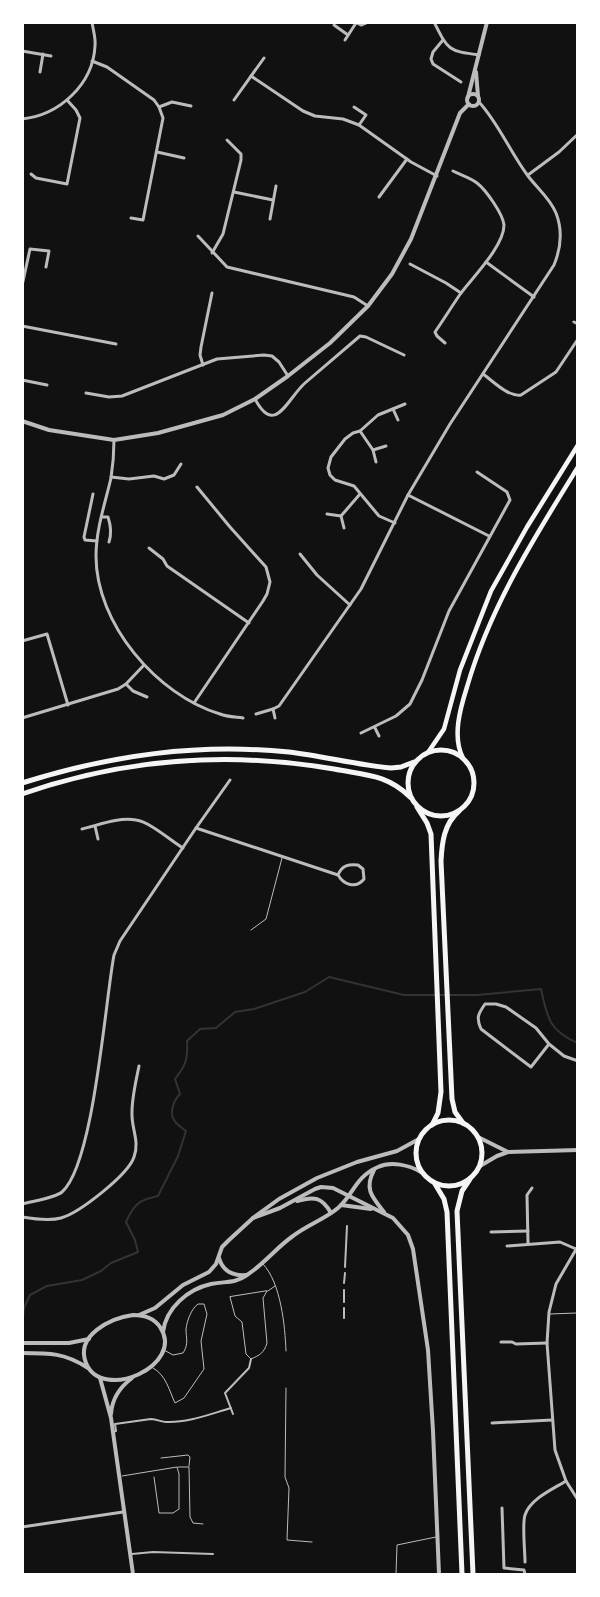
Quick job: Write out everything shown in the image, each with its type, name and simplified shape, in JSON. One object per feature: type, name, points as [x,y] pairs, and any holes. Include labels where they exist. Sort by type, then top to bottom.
[{"type":"highway","points":[[22,783],[113,759],[163,752],[199,750],[242,749],[291,752],[391,768],[401,767],[414,762]]},
{"type":"highway","points":[[410,797],[407,779],[409,770],[414,762],[429,751],[444,749],[457,754],[463,758],[472,772],[474,788],[468,802],[449,823],[444,835],[442,850],[452,1104],[463,1123],[478,1136],[482,1151],[480,1166],[462,1190],[457,1211],[473,1574]]},
{"type":"highway","points":[[22,794],[68,780],[115,769],[180,760],[226,759],[284,762],[378,777],[393,782],[410,797],[425,818],[431,834],[441,1097],[438,1112],[432,1125]]},
{"type":"highway","points":[[417,807],[437,816],[459,811]]},
{"type":"highway","points":[[462,1574],[447,1212],[444,1200],[435,1184],[421,1172],[416,1158],[416,1150],[419,1139],[424,1131],[432,1125],[445,1120],[463,1123]]},
{"type":"highway","points":[[435,1184],[456,1186],[470,1179]]},
{"type":"main road","points":[[429,751],[444,729],[460,670],[478,620],[491,591],[527,527],[578,445]]},
{"type":"main road","points":[[463,758],[459,750],[458,739],[460,713],[471,673],[484,638],[502,596],[524,555],[578,467]]},
{"type":"street","points":[[22,119],[51,111],[79,89],[88,74],[92,61],[95,45],[92,22]]},
{"type":"street","points":[[345,40],[356,23],[361,25],[368,22]]},
{"type":"street","points":[[434,22],[449,48],[454,51],[480,55]]},
{"type":"street","points":[[469,104],[468,97],[487,22]]},
{"type":"street","points":[[334,25],[348,35]]},
{"type":"street","points":[[443,40],[433,52],[431,59],[433,64],[460,82]]},
{"type":"street","points":[[22,51],[51,56]]},
{"type":"street","points":[[40,72],[43,54]]},
{"type":"street","points":[[234,100],[264,58]]},
{"type":"street","points":[[92,61],[107,67],[154,100],[163,118],[143,220],[131,218]]},
{"type":"street","points":[[256,714],[279,706],[361,589],[408,495],[450,424],[554,265],[559,252],[561,238],[558,221],[550,202],[528,175],[492,118],[479,102],[476,70]]},
{"type":"street","points":[[251,76],[302,111],[315,116],[343,120],[359,125],[406,159],[437,176]]},
{"type":"street","points":[[468,97],[473,94],[478,96]]},
{"type":"street","points":[[31,174],[36,178],[67,184],[80,118],[67,100]]},
{"type":"street","points":[[159,107],[172,102],[191,106]]},
{"type":"street","points":[[469,104],[475,106],[479,102]]},
{"type":"street","points":[[22,421],[49,430],[114,440],[174,430],[223,415],[254,399],[288,376],[330,343],[368,306],[392,274],[411,239],[460,113],[469,104]]},
{"type":"street","points":[[354,108],[366,115],[359,125]]},
{"type":"street","points":[[528,175],[559,152],[578,134]]},
{"type":"street","points":[[212,252],[223,234],[241,160],[241,154],[227,140]]},
{"type":"street","points":[[157,152],[184,158]]},
{"type":"street","points":[[379,197],[406,159]]},
{"type":"street","points":[[445,343],[435,332],[486,262],[504,226],[502,218],[485,191],[478,184],[453,171]]},
{"type":"street","points":[[270,219],[276,186]]},
{"type":"street","points":[[234,192],[273,200]]},
{"type":"street","points":[[198,236],[228,267],[354,297],[368,306]]},
{"type":"street","points":[[22,286],[30,249],[48,251],[46,267]]},
{"type":"street","points":[[486,262],[534,297]]},
{"type":"street","points":[[410,264],[446,283],[461,294]]},
{"type":"street","points":[[203,365],[200,347],[212,293]]},
{"type":"street","points":[[22,326],[116,344]]},
{"type":"street","points":[[254,399],[262,412],[270,416],[276,416],[304,383],[360,336],[366,337],[404,356]]},
{"type":"street","points":[[482,374],[509,393],[516,396],[521,395],[556,372],[578,339]]},
{"type":"street","points":[[86,393],[109,397],[122,396],[216,359],[272,356],[279,362],[288,376]]},
{"type":"street","points":[[22,380],[47,385]]},
{"type":"street","points":[[394,523],[379,516],[354,486],[335,480],[330,475],[328,468],[331,457],[345,439],[353,433],[360,431],[373,418],[405,404]]},
{"type":"street","points":[[393,409],[398,420]]},
{"type":"street","points":[[360,431],[373,450],[376,462]]},
{"type":"street","points":[[114,440],[114,461],[97,542],[96,557],[98,578],[104,601],[129,647],[144,665],[178,695],[222,715],[243,718]]},
{"type":"street","points":[[373,450],[386,446]]},
{"type":"street","points":[[111,476],[129,479],[154,476],[164,478],[174,475],[181,464]]},
{"type":"street","points":[[361,733],[375,728],[396,716],[410,704],[422,680],[449,611],[510,500],[507,492],[477,472]]},
{"type":"street","points":[[194,703],[249,623],[267,594],[270,582],[266,567],[197,487]]},
{"type":"street","points":[[93,494],[84,537],[85,540],[97,542]]},
{"type":"street","points":[[341,516],[360,494]]},
{"type":"street","points":[[408,495],[489,536]]},
{"type":"street","points":[[327,514],[341,516]]},
{"type":"street","points":[[341,516],[344,528]]},
{"type":"street","points":[[102,517],[109,520],[111,534],[109,542]]},
{"type":"street","points":[[149,548],[162,558],[167,566],[249,623]]},
{"type":"street","points":[[300,554],[317,575],[350,605]]},
{"type":"street","points":[[22,641],[47,634],[68,705]]},
{"type":"street","points":[[22,718],[118,689],[126,684],[144,665]]},
{"type":"street","points":[[126,684],[133,691],[147,697]]},
{"type":"street","points":[[273,709],[275,718]]},
{"type":"street","points":[[375,728],[379,736]]},
{"type":"street","points":[[22,1204],[61,1193],[71,1182],[75,1174],[90,1119],[114,955],[120,941],[230,780]]},
{"type":"street","points":[[82,830],[121,820],[137,820],[183,848]]},
{"type":"street","points":[[95,826],[98,839]]},
{"type":"street","points":[[196,828],[338,875],[342,881],[353,886],[360,884],[364,879],[363,869],[358,865],[344,866],[340,869],[338,875]]},
{"type":"street","points":[[549,1044],[531,1067],[481,1029],[477,1020],[478,1014],[485,1004],[496,1004],[506,1007],[536,1028],[549,1044],[564,1056],[578,1061]]},
{"type":"street","points":[[22,1217],[59,1218],[72,1214],[129,1168],[137,1146],[132,1111],[139,1066]]},
{"type":"street","points":[[478,1136],[508,1152]]},
{"type":"street","points":[[90,1370],[85,1356],[89,1339],[114,1320],[139,1315],[156,1308],[183,1285],[210,1272],[219,1258],[222,1248],[253,1218],[279,1199],[317,1178],[357,1162],[397,1151],[419,1139]]},
{"type":"street","points":[[480,1166],[508,1152],[578,1150]]},
{"type":"street","points":[[162,1332],[170,1311],[181,1300],[193,1291],[212,1284],[233,1282],[248,1275],[295,1234],[341,1205],[362,1178],[375,1168],[396,1165],[409,1166],[421,1172]]},
{"type":"street","points":[[375,1168],[369,1181],[372,1196],[386,1214],[399,1224],[408,1236],[413,1249],[428,1350],[439,1574]]},
{"type":"street","points":[[253,1218],[290,1203],[321,1187],[333,1188],[375,1210]]},
{"type":"street","points":[[528,1243],[527,1195],[532,1188]]},
{"type":"street","points":[[290,1203],[312,1198],[322,1201],[331,1213]]},
{"type":"street","points":[[341,1205],[361,1206],[386,1214]]},
{"type":"street","points":[[345,1267],[346,1226]]},
{"type":"street","points":[[491,1232],[528,1231]]},
{"type":"street","points":[[506,1246],[560,1242],[577,1248],[556,1284],[549,1314],[547,1343],[555,1450],[566,1481],[578,1500]]},
{"type":"street","points":[[219,1258],[222,1266],[229,1273],[240,1276],[248,1275]]},
{"type":"street","points":[[344,1283],[345,1273]]},
{"type":"street","points":[[344,1290],[344,1302]]},
{"type":"street","points":[[344,1308],[344,1318]]},
{"type":"street","points":[[111,1418],[114,1400],[123,1385],[151,1367],[164,1350],[165,1345],[162,1332],[153,1320],[139,1315]]},
{"type":"street","points":[[22,1343],[69,1343],[89,1339]]},
{"type":"street","points":[[501,1342],[516,1344],[547,1343]]},
{"type":"street","points":[[22,1353],[60,1354],[73,1359],[100,1378],[114,1380],[135,1376]]},
{"type":"street","points":[[233,1414],[225,1393],[249,1368],[251,1359]]},
{"type":"street","points":[[100,1378],[111,1418],[133,1574]]},
{"type":"street","points":[[112,1432],[116,1431],[115,1424],[151,1419],[157,1419],[164,1423],[202,1418],[231,1408]]},
{"type":"street","points":[[492,1423],[552,1420]]},
{"type":"street","points":[[525,1562],[524,1516],[533,1502],[566,1481]]},
{"type":"street","points":[[502,1508],[504,1568],[524,1570],[525,1574]]},
{"type":"street","points":[[22,1527],[124,1512]]},
{"type":"street","points":[[129,1555],[153,1552],[213,1554]]},
{"type":"lane","points":[[251,930],[266,919],[282,857]]},
{"type":"lane","points":[[262,1263],[269,1271],[275,1285],[283,1317],[286,1351]]},
{"type":"lane","points":[[267,1292],[230,1297],[235,1316],[242,1322],[246,1354],[251,1359],[260,1355],[265,1350],[267,1343],[263,1298],[275,1285]]},
{"type":"lane","points":[[151,1367],[158,1371],[165,1379],[175,1403],[184,1398],[204,1369],[201,1341],[207,1314],[204,1304],[198,1304],[192,1312],[186,1330],[188,1342],[183,1352],[173,1355],[164,1350]]},
{"type":"lane","points":[[549,1314],[576,1313]]},
{"type":"lane","points":[[286,1388],[285,1477],[288,1488],[288,1540],[312,1542]]},
{"type":"lane","points":[[162,1458],[188,1455],[190,1457],[190,1517],[193,1523],[203,1524]]},
{"type":"lane","points":[[118,1476],[177,1467],[190,1467]]},
{"type":"lane","points":[[154,1477],[160,1513],[173,1513],[179,1509],[179,1474],[177,1467]]},
{"type":"lane","points":[[396,1574],[397,1545],[438,1536]]},
{"type":"waterway","points":[[22,1326],[24,1308],[30,1295],[47,1286],[82,1280],[101,1271],[111,1263],[138,1252],[135,1240],[126,1222],[138,1204],[146,1199],[158,1196],[178,1156],[186,1131],[176,1123],[172,1113],[173,1106],[180,1094],[175,1079],[186,1062],[187,1041],[200,1029],[216,1028],[235,1012],[254,1009],[305,992],[329,977],[404,995],[477,995],[541,989],[545,1008],[555,1028],[578,1043]]}]
